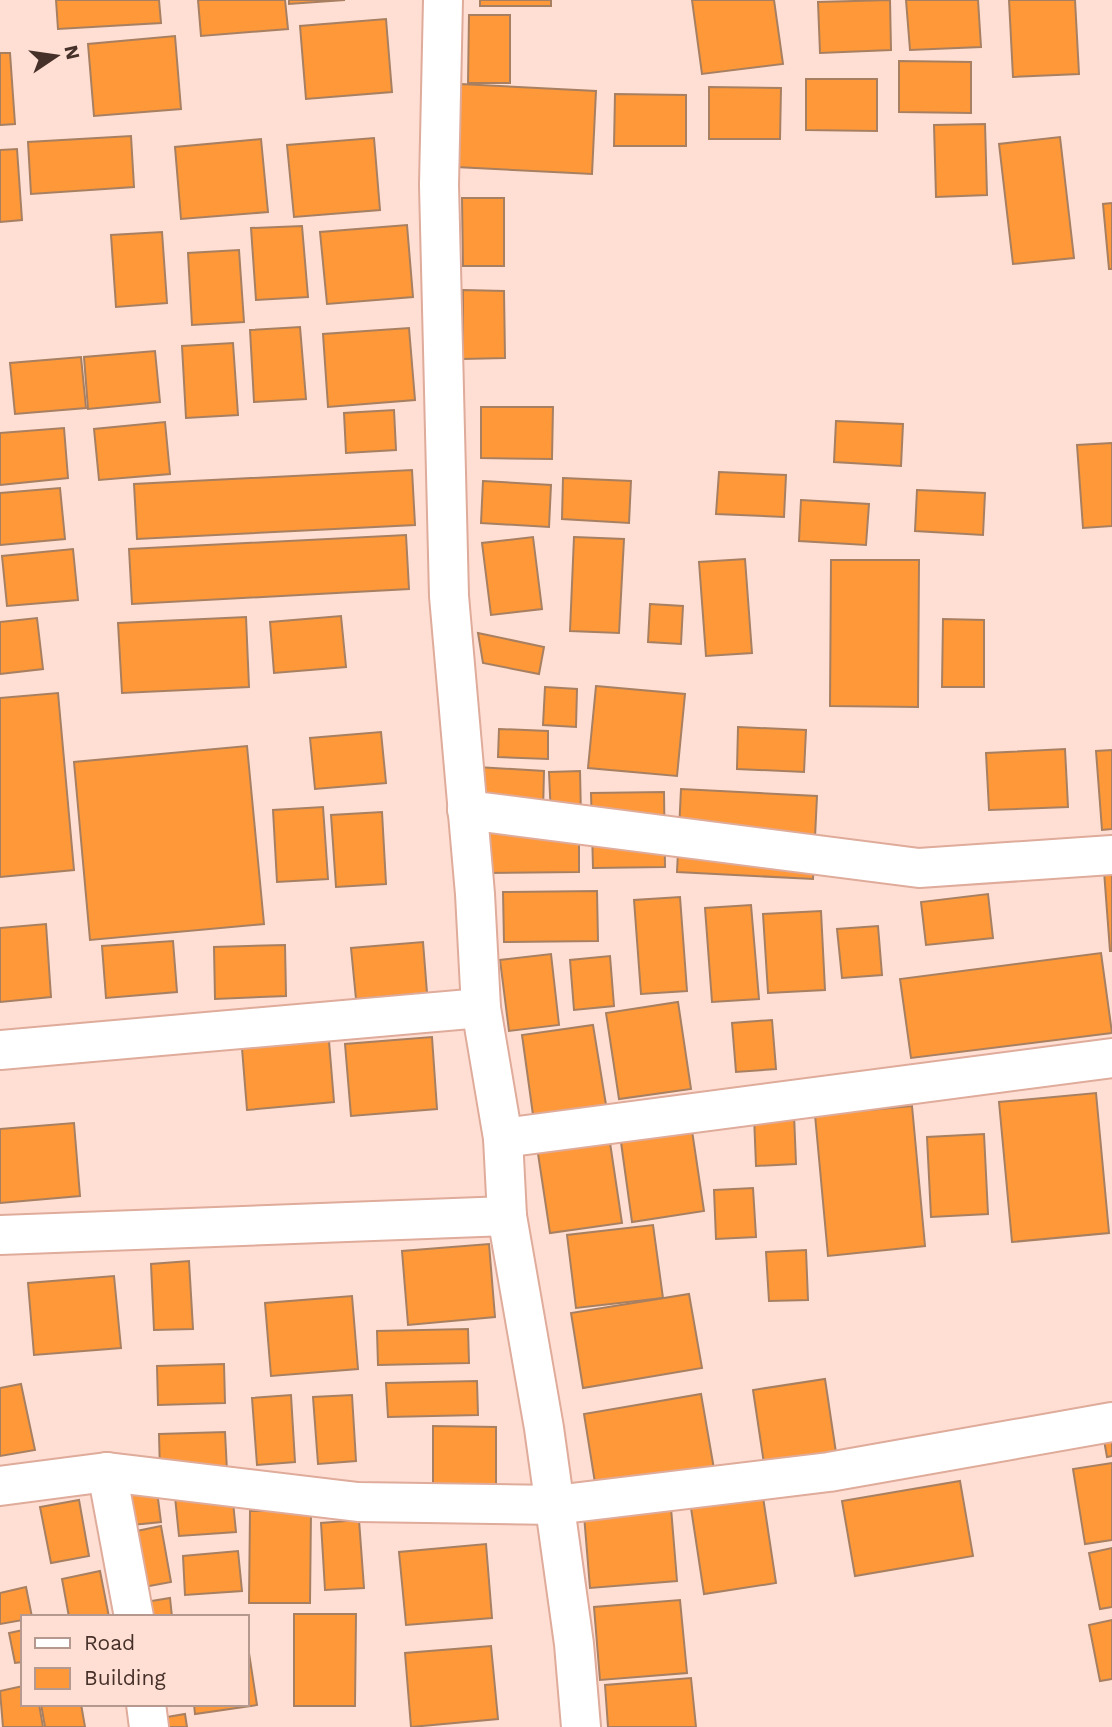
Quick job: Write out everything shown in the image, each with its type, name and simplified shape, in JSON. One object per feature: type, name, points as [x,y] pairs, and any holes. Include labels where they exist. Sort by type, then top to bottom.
[{"type":"street","points":[[443,0],[439,184],[449,596],[481,1008],[503,1138],[507,1216],[555,1505],[574,1644],[581,1727]]},
{"type":"street","points":[[467,810],[919,868],[1112,855]]},
{"type":"street","points":[[0,1050],[481,1008]]},
{"type":"street","points":[[503,1138],[1112,1058]]},
{"type":"street","points":[[0,1235],[507,1216]]},
{"type":"street","points":[[0,1486],[107,1472],[358,1502],[555,1505],[829,1472],[1112,1422]]},
{"type":"street","points":[[107,1472],[134,1615]]},
{"type":"street","points":[[146,1706],[149,1727]]},
{"type":"building","points":[[56,0],[159,0],[161,23],[58,29]]},
{"type":"building","points":[[198,0],[285,0],[288,29],[201,36]]},
{"type":"building","points":[[289,0],[345,0],[289,4]]},
{"type":"building","points":[[480,0],[551,0],[551,6],[480,6]]},
{"type":"building","points":[[692,0],[774,0],[783,64],[702,74]]},
{"type":"building","points":[[890,0],[891,50],[820,53],[818,2]]},
{"type":"building","points":[[906,0],[978,0],[981,47],[910,50]]},
{"type":"building","points":[[1009,0],[1075,0],[1079,74],[1013,77]]},
{"type":"building","points":[[469,15],[510,15],[510,83],[468,83]]},
{"type":"building","points":[[386,19],[392,92],[306,99],[300,26]]},
{"type":"building","points":[[175,36],[181,109],[94,116],[88,44]]},
{"type":"building","points":[[0,53],[10,53],[15,124],[0,125]]},
{"type":"building","points":[[899,61],[971,62],[971,113],[899,112]]},
{"type":"building","points":[[806,79],[877,79],[877,131],[806,130]]},
{"type":"building","points":[[460,84],[596,91],[592,174],[456,167]]},
{"type":"building","points":[[709,87],[781,88],[780,139],[709,139]]},
{"type":"building","points":[[615,94],[686,95],[686,146],[614,146]]},
{"type":"building","points":[[985,124],[987,195],[936,197],[934,125]]},
{"type":"building","points":[[131,136],[134,187],[31,194],[28,142]]},
{"type":"building","points":[[1060,137],[1074,258],[1013,264],[999,144]]},
{"type":"building","points":[[374,138],[380,210],[294,217],[287,145]]},
{"type":"building","points":[[261,139],[268,212],[181,219],[175,147]]},
{"type":"building","points":[[17,149],[22,220],[0,222],[0,150]]},
{"type":"building","points":[[462,198],[504,198],[504,266],[463,266]]},
{"type":"building","points":[[1112,203],[1112,269],[1109,269],[1103,204]]},
{"type":"building","points":[[407,225],[413,297],[327,304],[320,232]]},
{"type":"building","points":[[302,226],[308,297],[256,300],[251,228]]},
{"type":"building","points":[[162,232],[167,303],[116,307],[111,235]]},
{"type":"building","points":[[239,250],[244,322],[192,325],[188,253]]},
{"type":"building","points":[[463,290],[504,291],[505,358],[463,359]]},
{"type":"building","points":[[300,327],[306,399],[254,402],[250,330]]},
{"type":"building","points":[[409,328],[415,400],[328,407],[323,334]]},
{"type":"building","points":[[233,343],[238,415],[186,418],[182,346]]},
{"type":"building","points":[[155,351],[160,402],[88,409],[84,357]]},
{"type":"building","points":[[81,357],[86,408],[15,414],[10,363]]},
{"type":"building","points":[[481,407],[553,407],[552,459],[481,458]]},
{"type":"building","points":[[394,410],[396,450],[346,453],[344,413]]},
{"type":"building","points":[[836,421],[903,424],[901,466],[834,462]]},
{"type":"building","points":[[165,422],[170,474],[99,480],[94,429]]},
{"type":"building","points":[[64,428],[68,478],[0,485],[0,433]]},
{"type":"building","points":[[1112,443],[1112,526],[1083,528],[1077,445]]},
{"type":"building","points":[[412,470],[415,525],[137,539],[134,484]]},
{"type":"building","points":[[719,472],[786,475],[784,517],[716,514]]},
{"type":"building","points":[[563,478],[631,481],[629,523],[562,519]]},
{"type":"building","points":[[483,481],[551,485],[549,527],[481,523]]},
{"type":"building","points":[[60,488],[65,539],[0,545],[0,493]]},
{"type":"building","points":[[917,490],[985,493],[983,535],[915,531]]},
{"type":"building","points":[[801,500],[869,504],[866,545],[799,541]]},
{"type":"building","points":[[406,535],[409,589],[132,604],[129,549]]},
{"type":"building","points":[[533,537],[542,609],[491,615],[482,543]]},
{"type":"building","points":[[574,537],[624,539],[619,633],[570,631]]},
{"type":"building","points":[[73,549],[78,600],[7,606],[2,556]]},
{"type":"building","points":[[745,559],[752,653],[706,656],[699,562]]},
{"type":"building","points":[[831,560],[919,560],[918,707],[830,706]]},
{"type":"building","points":[[650,604],[683,606],[681,644],[648,642]]},
{"type":"building","points":[[341,616],[346,667],[274,673],[270,622]]},
{"type":"building","points":[[246,617],[249,687],[122,693],[118,623]]},
{"type":"building","points":[[37,618],[43,669],[0,674],[0,622]]},
{"type":"building","points":[[943,619],[984,620],[984,687],[942,687]]},
{"type":"building","points":[[478,633],[544,647],[539,674],[483,663]]},
{"type":"building","points":[[596,686],[685,694],[677,776],[588,768]]},
{"type":"building","points":[[545,687],[577,689],[576,727],[543,725]]},
{"type":"building","points":[[58,693],[74,870],[0,877],[0,698]]},
{"type":"building","points":[[738,727],[806,730],[804,772],[737,769]]},
{"type":"building","points":[[499,729],[548,731],[548,759],[498,757]]},
{"type":"building","points":[[381,732],[386,783],[315,789],[310,738]]},
{"type":"building","points":[[247,746],[264,924],[90,940],[74,762]]},
{"type":"building","points":[[1065,749],[1068,807],[989,810],[986,753]]},
{"type":"building","points":[[1112,750],[1112,829],[1102,830],[1096,751]]},
{"type":"building","points":[[477,767],[544,771],[543,812],[475,809]]},
{"type":"building","points":[[580,771],[581,817],[551,817],[549,772]]},
{"type":"building","points":[[681,789],[817,796],[813,879],[677,872]]},
{"type":"building","points":[[664,792],[665,867],[593,868],[591,793]]},
{"type":"building","points":[[323,807],[328,879],[277,882],[273,810]]},
{"type":"building","points":[[382,812],[386,884],[336,887],[331,815]]},
{"type":"building","points":[[579,821],[579,872],[486,873],[485,822]]},
{"type":"building","points":[[1104,871],[1112,871],[1112,951],[1110,951]]},
{"type":"building","points":[[597,891],[598,941],[504,942],[503,892]]},
{"type":"building","points":[[988,894],[993,938],[926,945],[921,902]]},
{"type":"building","points":[[680,897],[687,991],[641,994],[634,900]]},
{"type":"building","points":[[751,905],[759,999],[712,1002],[705,908]]},
{"type":"building","points":[[821,911],[825,990],[768,993],[763,914]]},
{"type":"building","points":[[46,924],[51,997],[0,1002],[0,928]]},
{"type":"building","points":[[878,926],[882,975],[842,978],[837,929]]},
{"type":"building","points":[[173,941],[177,992],[106,998],[102,946]]},
{"type":"building","points":[[423,942],[427,993],[356,999],[351,948]]},
{"type":"building","points":[[285,945],[286,996],[215,999],[214,947]]},
{"type":"building","points":[[1101,953],[1112,1033],[911,1058],[900,979]]},
{"type":"building","points":[[551,954],[559,1025],[509,1031],[500,960]]},
{"type":"building","points":[[610,956],[614,1006],[574,1010],[570,960]]},
{"type":"building","points":[[678,1002],[691,1089],[619,1099],[606,1013]]},
{"type":"building","points":[[772,1020],[776,1069],[736,1072],[732,1023]]},
{"type":"building","points":[[593,1025],[607,1111],[534,1122],[522,1035]]},
{"type":"building","points":[[328,1029],[334,1102],[247,1110],[241,1036]]},
{"type":"building","points":[[432,1037],[437,1109],[351,1116],[345,1044]]},
{"type":"building","points":[[1096,1093],[1109,1233],[1012,1242],[999,1102]]},
{"type":"building","points":[[912,1106],[925,1246],[828,1256],[815,1115]]},
{"type":"building","points":[[794,1114],[796,1164],[756,1166],[754,1116]]},
{"type":"building","points":[[74,1123],[80,1196],[0,1203],[0,1129]]},
{"type":"building","points":[[691,1124],[704,1211],[632,1222],[620,1135]]},
{"type":"building","points":[[984,1134],[988,1214],[931,1217],[927,1137]]},
{"type":"building","points":[[609,1136],[622,1223],[550,1233],[537,1147]]},
{"type":"building","points":[[753,1188],[756,1237],[716,1239],[714,1190]]},
{"type":"building","points":[[653,1225],[663,1298],[576,1308],[567,1235]]},
{"type":"building","points":[[489,1244],[495,1317],[408,1325],[402,1251]]},
{"type":"building","points":[[806,1250],[808,1300],[769,1301],[766,1252]]},
{"type":"building","points":[[189,1261],[193,1329],[154,1330],[151,1264]]},
{"type":"building","points":[[114,1276],[121,1348],[34,1355],[28,1283]]},
{"type":"building","points":[[689,1294],[702,1368],[583,1388],[571,1313]]},
{"type":"building","points":[[352,1296],[358,1369],[271,1376],[265,1303]]},
{"type":"building","points":[[468,1329],[469,1363],[378,1365],[377,1331]]},
{"type":"building","points":[[224,1364],[225,1403],[158,1405],[157,1366]]},
{"type":"building","points":[[825,1379],[838,1466],[766,1477],[753,1390]]},
{"type":"building","points":[[477,1381],[478,1415],[388,1417],[386,1383]]},
{"type":"building","points":[[21,1384],[35,1450],[0,1456],[0,1388]]},
{"type":"building","points":[[701,1394],[714,1469],[596,1489],[584,1414]]},
{"type":"building","points":[[291,1395],[295,1462],[257,1465],[252,1398]]},
{"type":"building","points":[[352,1395],[356,1461],[318,1464],[313,1397]]},
{"type":"building","points":[[433,1426],[496,1427],[496,1495],[433,1494]]},
{"type":"building","points":[[1112,1427],[1112,1456],[1107,1457],[1102,1429]]},
{"type":"building","points":[[225,1432],[227,1471],[160,1473],[159,1434]]},
{"type":"building","points":[[1112,1463],[1112,1540],[1085,1544],[1073,1469]]},
{"type":"building","points":[[960,1481],[973,1556],[855,1576],[842,1501]]},
{"type":"building","points":[[157,1491],[161,1522],[123,1526],[119,1496]]},
{"type":"building","points":[[232,1492],[236,1532],[179,1536],[175,1497]]},
{"type":"building","points":[[763,1497],[776,1583],[704,1594],[691,1508]]},
{"type":"building","points":[[79,1500],[89,1556],[51,1563],[40,1507]]},
{"type":"building","points":[[671,1508],[677,1581],[590,1588],[584,1515]]},
{"type":"building","points":[[250,1511],[311,1511],[310,1603],[249,1603]]},
{"type":"building","points":[[359,1520],[364,1588],[325,1590],[321,1523]]},
{"type":"building","points":[[161,1526],[171,1582],[133,1589],[122,1534]]},
{"type":"building","points":[[486,1544],[492,1618],[406,1625],[399,1552]]},
{"type":"building","points":[[1112,1548],[1112,1607],[1100,1609],[1089,1553]]},
{"type":"building","points":[[238,1551],[242,1591],[185,1595],[183,1556]]},
{"type":"building","points":[[100,1571],[109,1615],[69,1615],[62,1579]]},
{"type":"building","points":[[26,1587],[32,1615],[21,1615],[21,1620],[0,1624],[0,1593]]},
{"type":"building","points":[[170,1598],[172,1615],[141,1615],[139,1603]]},
{"type":"building","points":[[680,1600],[687,1673],[600,1680],[594,1607]]},
{"type":"building","points":[[294,1614],[356,1614],[355,1706],[294,1706]]},
{"type":"building","points":[[1112,1620],[1112,1679],[1100,1681],[1089,1625]]},
{"type":"building","points":[[21,1630],[21,1662],[15,1663],[9,1633]]},
{"type":"building","points":[[248,1646],[257,1705],[195,1714],[194,1706],[248,1706]]},
{"type":"building","points":[[491,1646],[498,1719],[411,1727],[405,1653]]},
{"type":"building","points":[[691,1678],[696,1727],[608,1727],[605,1685]]},
{"type":"building","points":[[21,1686],[21,1706],[39,1706],[43,1727],[3,1727],[0,1691]]},
{"type":"building","points":[[41,1706],[81,1706],[85,1727],[45,1727]]},
{"type":"building","points":[[185,1714],[187,1727],[156,1727],[155,1719]]}]
